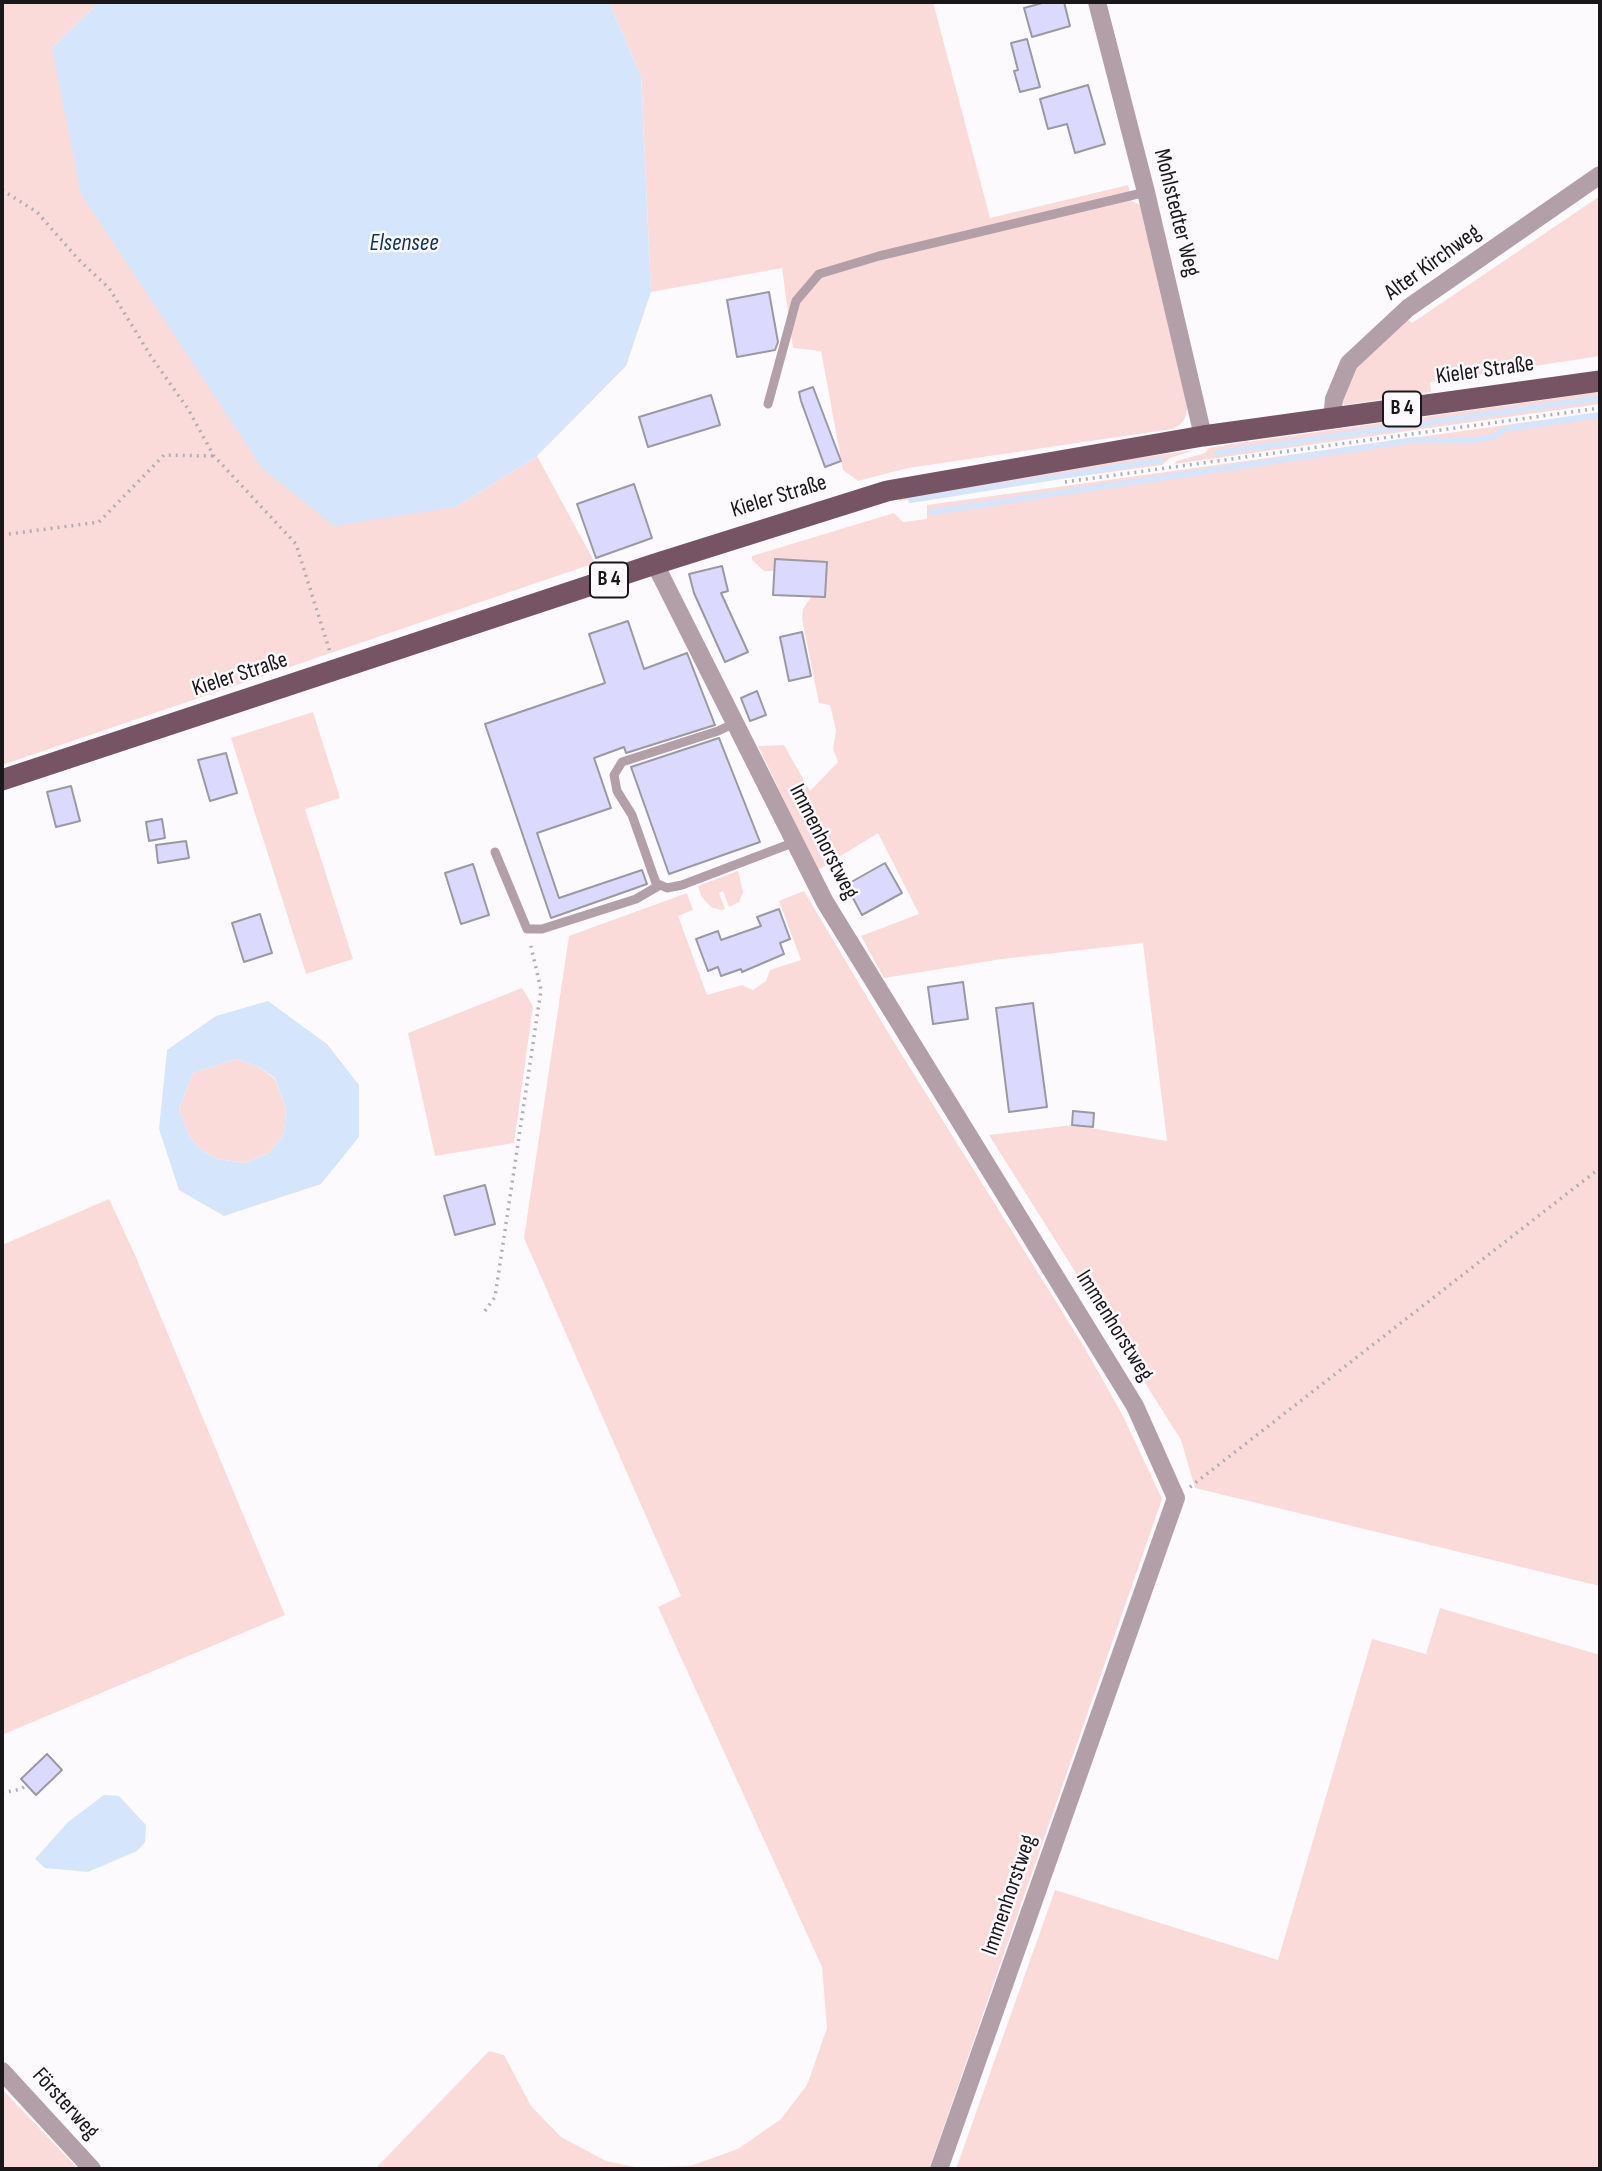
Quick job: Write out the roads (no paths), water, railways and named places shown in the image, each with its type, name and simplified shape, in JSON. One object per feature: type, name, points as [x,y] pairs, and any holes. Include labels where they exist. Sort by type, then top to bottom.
[{"type":"main road","name":"Kieler Straße","points":[[2,780],[655,564],[887,491],[1203,436],[1600,381]]},
{"type":"street","name":"Mohlstedter Weg","points":[[1097,2],[1146,192],[1203,436]]},
{"type":"street","name":"Alter Kirchweg","points":[[1332,419],[1334,399],[1349,363],[1408,308],[1600,175]]},
{"type":"street","name":"Immenhorstweg","points":[[655,564],[825,902],[1135,1406],[1176,1498],[939,2169]]},
{"type":"street","name":"Försterweg","points":[[2,2071],[92,2169]]},
{"type":"lane","points":[[768,404],[796,301],[819,274],[879,256],[1146,192]]},
{"type":"lane","points":[[735,723],[622,762],[614,775],[617,791],[632,815],[656,883],[667,888],[682,885],[795,842]]},
{"type":"lane","points":[[495,852],[527,929],[542,929],[636,899],[660,885]]},
{"type":"water","name":"Elsensee","points":[[99,2],[609,2],[641,76],[651,292],[626,366],[537,456],[456,507],[334,526],[262,468],[81,194],[52,48]]},
{"type":"water","points":[[268,1001],[327,1044],[359,1085],[359,1137],[321,1184],[224,1216],[179,1190],[159,1129],[167,1050],[216,1016]],"holes":[[[236,1059],[259,1067],[275,1078],[286,1109],[284,1134],[269,1153],[245,1163],[217,1159],[201,1150],[189,1136],[179,1109],[193,1073]]]},
{"type":"water","points":[[104,1795],[119,1796],[146,1825],[145,1842],[137,1851],[88,1872],[45,1868],[35,1859],[68,1822]]},
{"type":"waterway","points":[[1217,453],[1600,398]]},
{"type":"waterway","points":[[932,512],[1414,440],[1472,440],[1494,437],[1505,429],[1600,415]]},
{"type":"waterway","points":[[911,500],[1161,460]]}]
